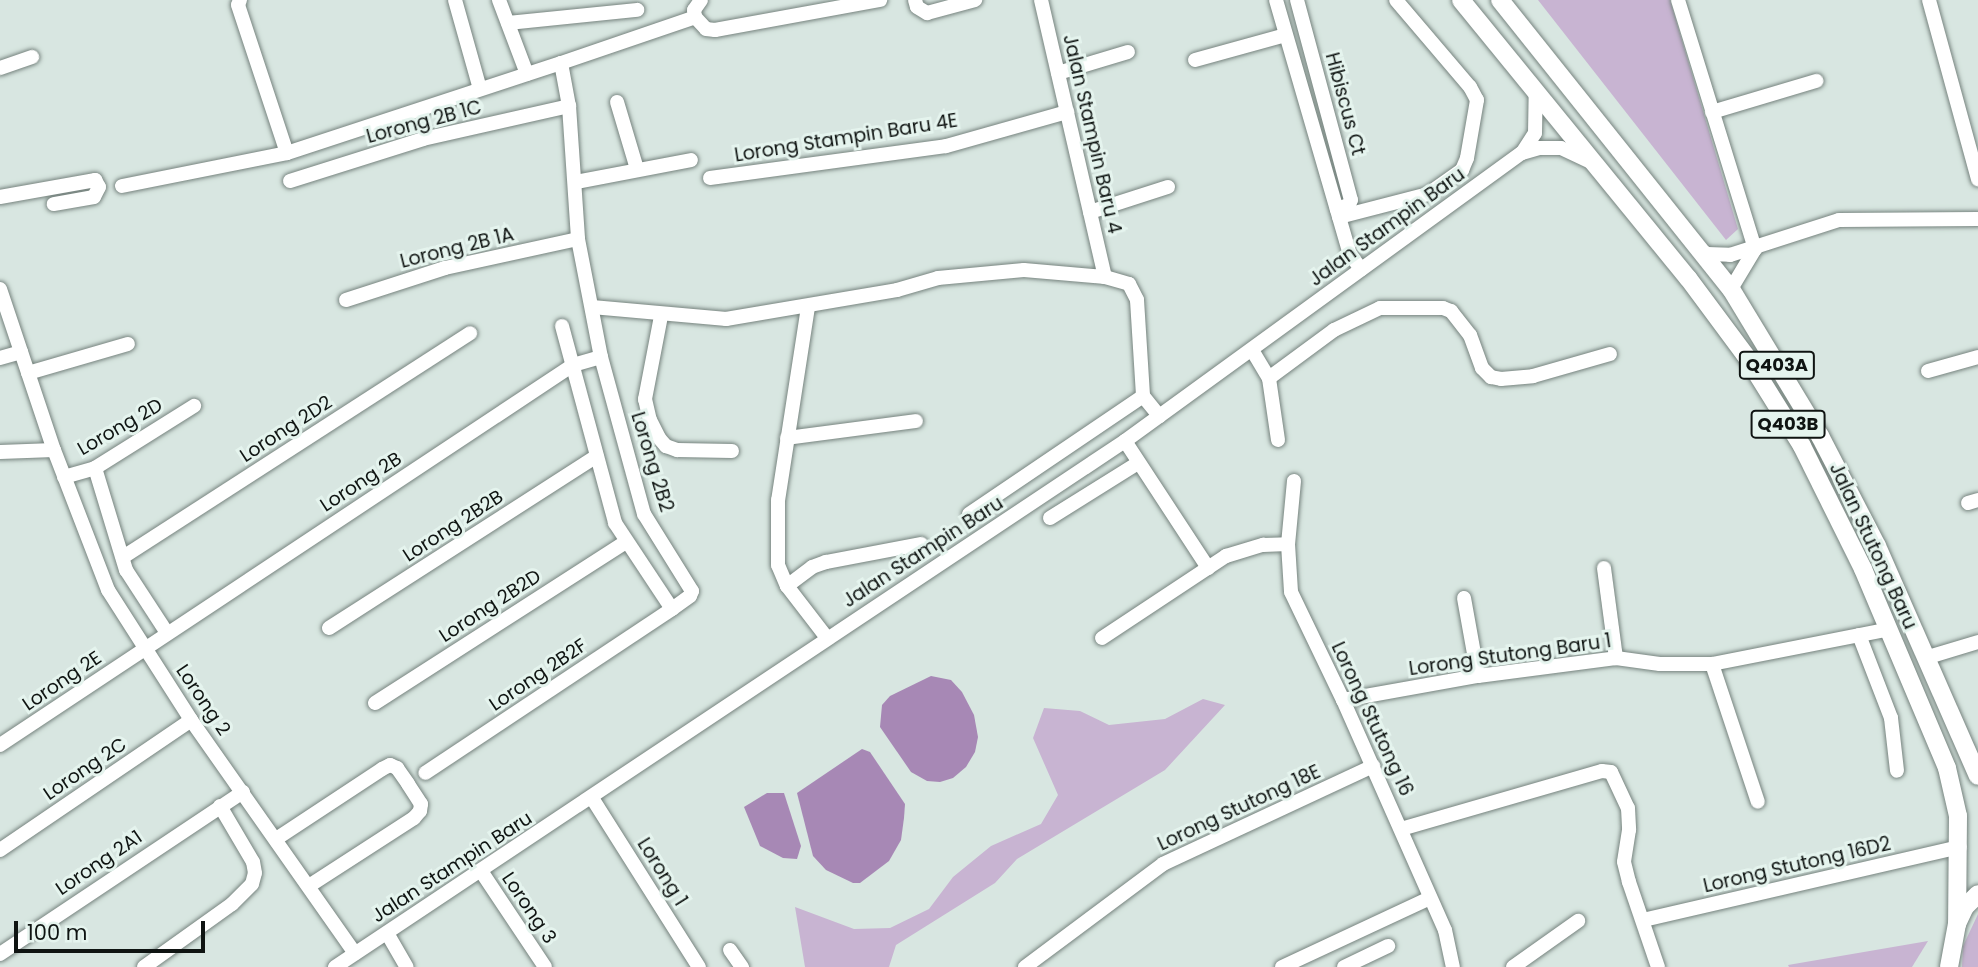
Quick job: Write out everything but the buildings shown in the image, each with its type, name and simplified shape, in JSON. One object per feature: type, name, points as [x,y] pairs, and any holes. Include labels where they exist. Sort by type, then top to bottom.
[{"type":"main road","name":"Jalan Stutong Baru","points":[[1461,0],[1688,278],[1746,356],[1801,446],[1859,559],[1947,768],[1958,816],[1960,848],[1957,924],[1949,967]]},
{"type":"main road","name":"Jalan Stutong Baru","points":[[1500,0],[1731,289],[1820,436],[1877,546],[1978,776]]},
{"type":"main road","points":[[1957,924],[1965,907],[1978,894]]},
{"type":"street","points":[[240,0],[238,5],[287,153]]},
{"type":"street","points":[[455,0],[480,89]]},
{"type":"street","points":[[499,0],[527,74]]},
{"type":"street","points":[[701,0],[694,10],[695,17],[706,29],[715,30],[880,0]]},
{"type":"street","points":[[915,0],[917,7],[928,13],[975,0]]},
{"type":"street","name":"Jalan Stampin Baru 4","points":[[1041,0],[1105,277]]},
{"type":"street","points":[[1276,0],[1350,254],[1361,269]]},
{"type":"street","name":"Hibiscus Ct","points":[[1297,0],[1351,200],[1349,205],[1338,213]]},
{"type":"street","points":[[1338,213],[1428,194],[1462,170],[1467,159],[1477,100],[1470,87],[1396,0]]},
{"type":"street","points":[[1678,0],[1755,249],[1731,289]]},
{"type":"street","points":[[1929,0],[1978,179]]},
{"type":"street","points":[[508,23],[636,9]]},
{"type":"street","points":[[122,187],[287,153],[695,17]]},
{"type":"street","points":[[1195,60],[1286,35]]},
{"type":"street","points":[[1058,73],[1128,52]]},
{"type":"street","points":[[0,68],[32,57]]},
{"type":"street","name":"Lorong 2B2","points":[[561,63],[569,106],[578,239],[601,357],[644,514],[692,591],[690,596],[672,609]]},
{"type":"street","points":[[1712,112],[1816,81]]},
{"type":"street","points":[[1522,153],[1535,132],[1536,94]]},
{"type":"street","points":[[617,102],[637,169]]},
{"type":"street","name":"Lorong 2B 1C","points":[[290,181],[423,139],[569,106]]},
{"type":"street","name":"Lorong Stampin Baru 4E","points":[[710,178],[946,146],[1067,112]]},
{"type":"street","name":"Jalan Stampin Baru","points":[[334,967],[1125,441],[1522,153],[1539,148],[1561,148],[1590,161]]},
{"type":"street","points":[[576,182],[691,160]]},
{"type":"street","points":[[0,197],[95,180],[99,187],[94,197],[54,204]]},
{"type":"street","points":[[1090,212],[1168,187]]},
{"type":"street","points":[[1699,249],[1707,254],[1730,255],[1839,220],[1978,219]]},
{"type":"street","name":"Lorong 2B 1A","points":[[346,300],[445,268],[578,239]]},
{"type":"street","points":[[592,307],[661,316],[726,319],[897,290],[938,278],[1024,270],[1105,277],[1129,284],[1137,300],[1143,396],[1159,415]]},
{"type":"street","name":"Lorong 2","points":[[0,289],[54,450],[108,590],[191,720],[355,953]]},
{"type":"street","points":[[1269,378],[1334,330],[1364,313],[1395,306],[1443,308],[1451,312],[1471,335],[1482,368],[1491,376],[1501,379],[1533,376],[1610,354]]},
{"type":"street","points":[[808,307],[778,500],[778,565],[787,586],[827,638]]},
{"type":"street","points":[[661,316],[645,399],[650,420],[659,438],[666,446],[677,450],[732,451]]},
{"type":"street","points":[[562,326],[615,523],[672,609]]},
{"type":"street","name":"Lorong 2D2","points":[[123,557],[470,333]]},
{"type":"street","points":[[28,373],[128,344]]},
{"type":"street","points":[[1252,349],[1269,378],[1278,440]]},
{"type":"street","points":[[0,358],[21,352]]},
{"type":"street","name":"Lorong 2B","points":[[145,648],[573,365],[601,357]]},
{"type":"street","points":[[1928,371],[1978,357]]},
{"type":"street","points":[[969,514],[1143,396]]},
{"type":"street","name":"Lorong 2D","points":[[64,477],[95,468],[194,406]]},
{"type":"street","points":[[787,438],[916,421]]},
{"type":"street","points":[[1125,441],[1208,568]]},
{"type":"street","points":[[0,452],[54,450]]},
{"type":"street","name":"Lorong 2B2B","points":[[329,628],[597,456]]},
{"type":"street","points":[[1050,518],[1138,463]]},
{"type":"street","points":[[95,468],[127,570],[167,633]]},
{"type":"street","name":"Lorong Stutong 16","points":[[1294,481],[1288,544],[1291,592],[1343,700],[1445,930],[1453,967]]},
{"type":"street","name":"Lorong 2B2D","points":[[375,703],[626,542]]},
{"type":"street","points":[[787,586],[812,567],[826,562],[921,544]]},
{"type":"street","points":[[1102,638],[1208,568],[1242,550],[1288,544]]},
{"type":"street","points":[[1604,568],[1616,658]]},
{"type":"street","points":[[1464,598],[1478,676]]},
{"type":"street","name":"Lorong 2B2F","points":[[425,773],[672,609]]},
{"type":"street","name":"Lorong Stutong Baru 1","points":[[1343,700],[1478,676],[1616,658],[1660,664],[1712,664],[1890,629]]},
{"type":"street","points":[[1859,635],[1891,718],[1897,771]]},
{"type":"street","points":[[1925,657],[1978,642]]},
{"type":"street","name":"Lorong 2E","points":[[0,745],[145,648]]},
{"type":"street","points":[[1712,664],[1758,802]]},
{"type":"street","name":"Lorong 2C","points":[[0,850],[191,720]]},
{"type":"street","points":[[276,839],[382,769],[390,765],[397,768],[421,804],[420,811],[309,886]]},
{"type":"street","name":"Lorong Stutong 18E","points":[[1025,967],[1163,864],[1373,766]]},
{"type":"street","points":[[1401,829],[1602,771],[1611,772],[1628,808],[1629,830],[1624,862],[1658,967]]},
{"type":"street","name":"Lorong 2A1","points":[[0,954],[243,792]]},
{"type":"street","name":"Lorong 1","points":[[592,797],[699,967]]},
{"type":"street","points":[[144,967],[232,904],[252,884],[256,873],[253,862],[220,806]]},
{"type":"street","name":"Lorong Stutong 16D2","points":[[1643,920],[1960,848]]},
{"type":"street","name":"Lorong 3","points":[[481,871],[545,967]]},
{"type":"street","points":[[1282,967],[1430,898]]},
{"type":"street","points":[[1513,967],[1578,920]]},
{"type":"street","points":[[1357,932],[1370,955]]},
{"type":"street","points":[[387,933],[407,967]]},
{"type":"street","points":[[1344,967],[1388,946]]},
{"type":"street","points":[[730,950],[742,967]]},
{"type":"shaded area","points":[[1538,0],[1670,0],[1738,229],[1726,240]]},
{"type":"shaded area","points":[[931,676],[951,680],[962,692],[974,715],[978,737],[975,752],[966,767],[953,778],[940,782],[927,781],[911,772],[880,727],[882,705],[890,696]]},
{"type":"shaded area","points":[[1203,699],[1225,705],[1165,770],[1017,859],[995,883],[896,945],[889,967],[805,967],[795,907],[854,929],[890,928],[929,909],[953,877],[991,846],[1041,824],[1058,795],[1033,738],[1044,708],[1080,711],[1109,725],[1165,719]]},
{"type":"shaded area","points":[[862,749],[870,752],[905,804],[901,840],[889,861],[860,883],[853,883],[826,870],[813,856],[797,793]]},
{"type":"shaded area","points":[[767,793],[784,793],[801,846],[797,859],[783,858],[760,846],[744,807]]},
{"type":"shaded area","points":[[1978,914],[1978,967],[1962,967],[1963,946]]},
{"type":"shaded area","points":[[1928,941],[1912,967],[1788,965]]}]
